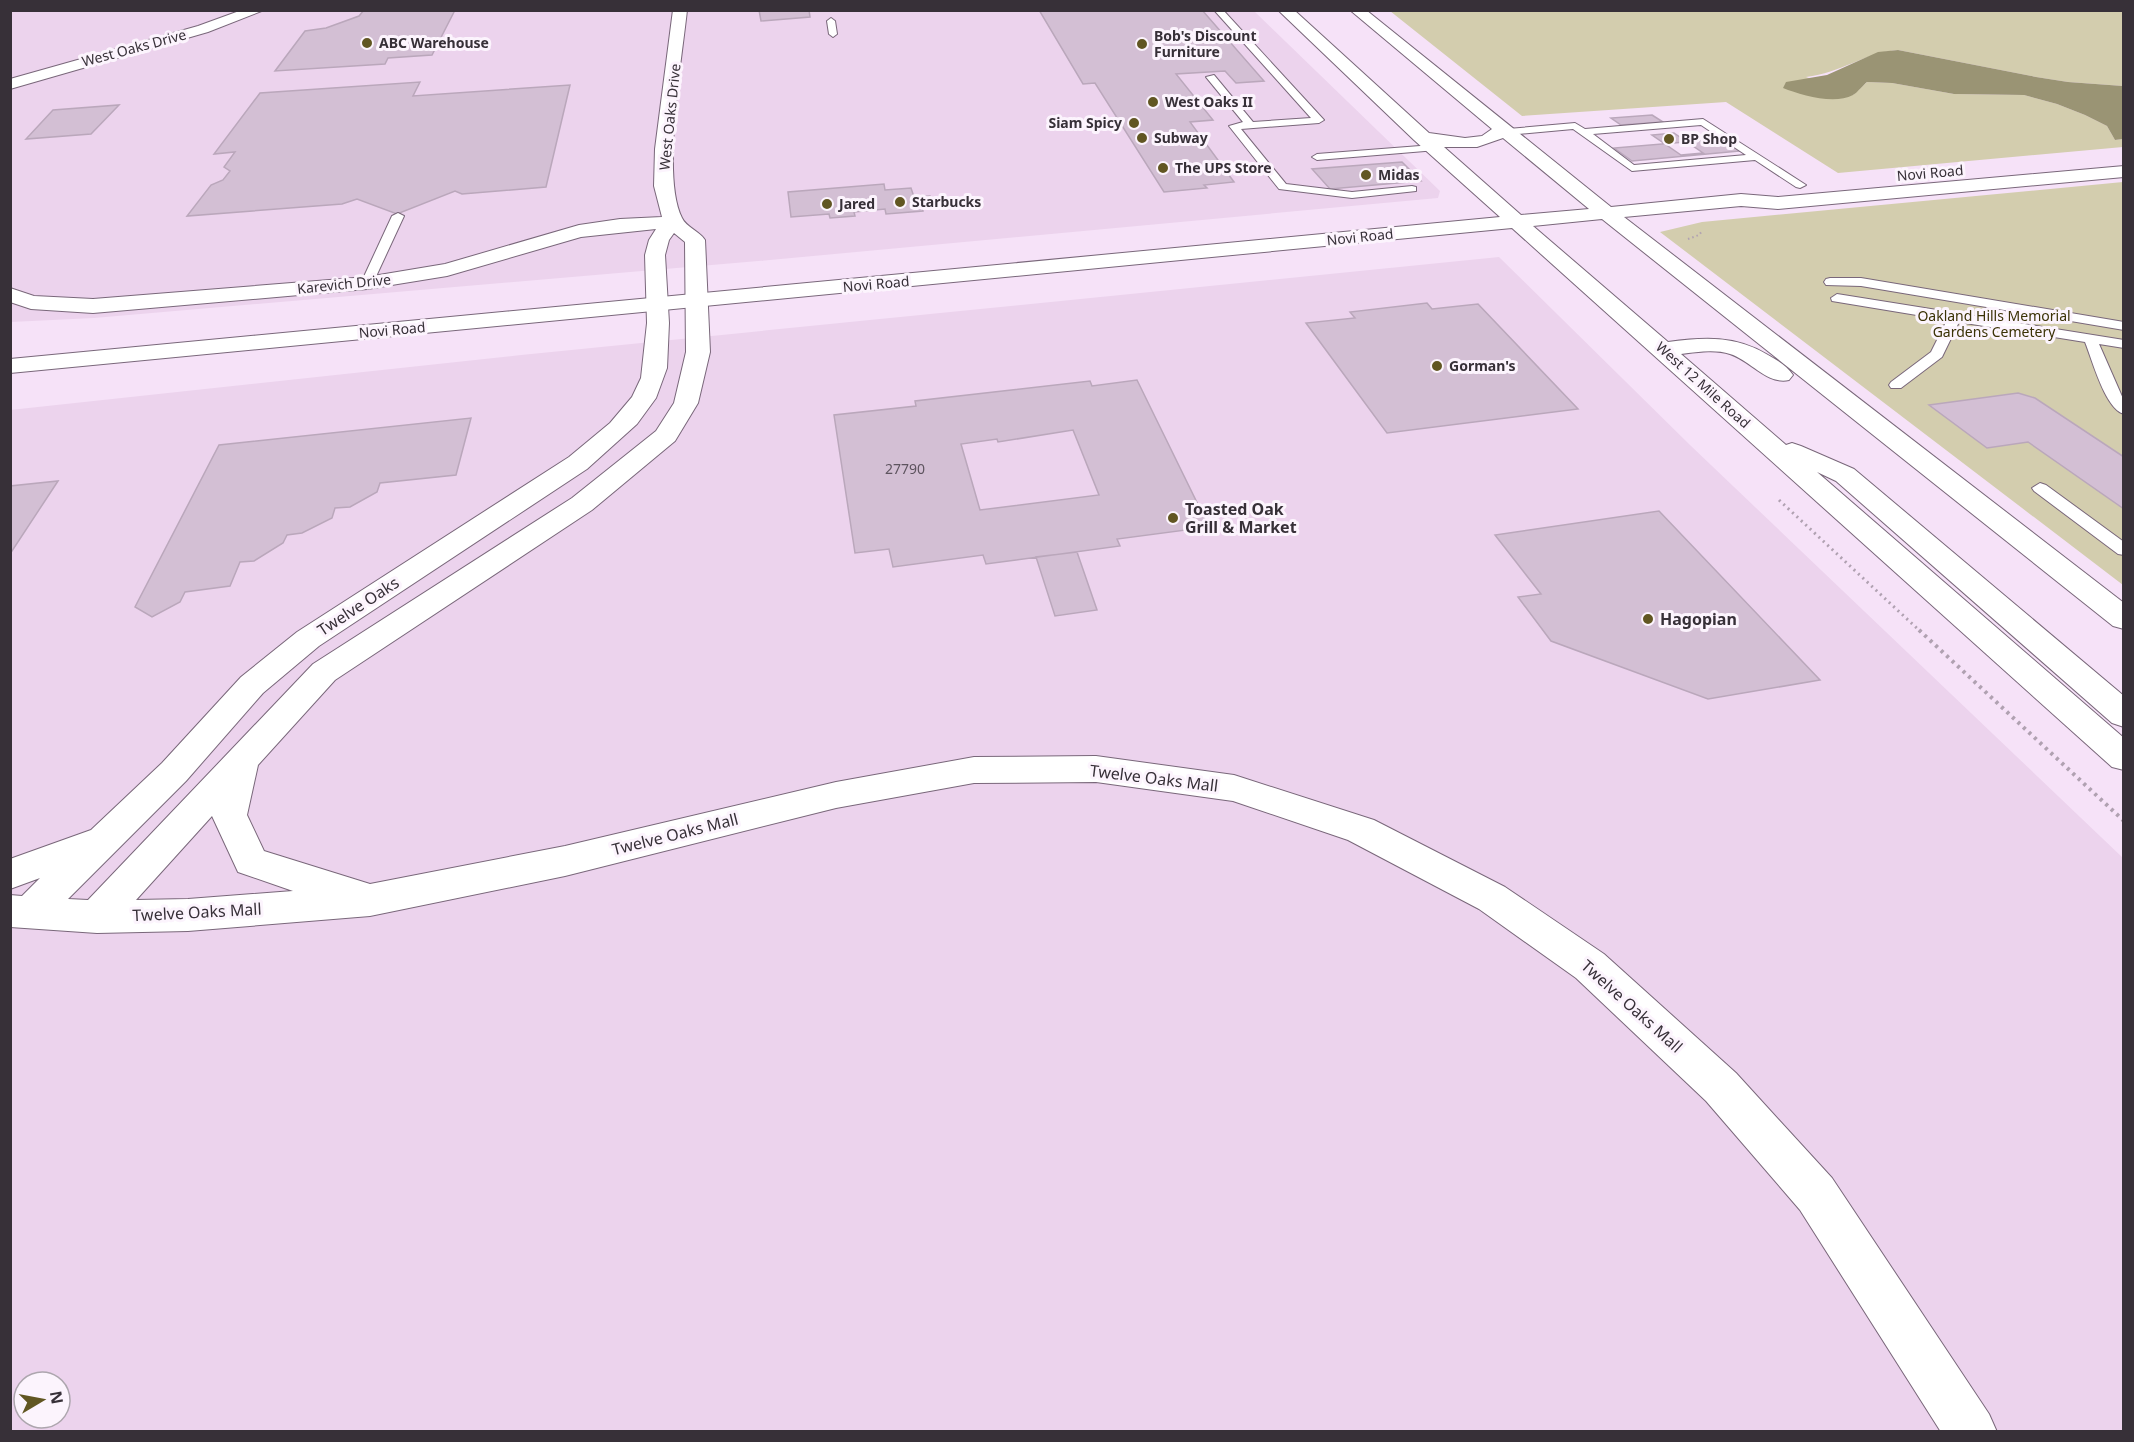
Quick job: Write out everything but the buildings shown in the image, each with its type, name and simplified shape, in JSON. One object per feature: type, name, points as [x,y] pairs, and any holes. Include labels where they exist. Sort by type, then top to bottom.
[{"type":"main road","name":"West Oaks Drive","points":[[10,84],[203,29],[257,10]]},
{"type":"main road","name":"West Oaks Drive","points":[[673,222],[663,186],[664,149],[680,10]]},
{"type":"main road","name":"West 12 Mile Road","points":[[1285,10],[1427,142],[2124,758]]},
{"type":"main road","points":[[1357,10],[1608,213],[2124,619]]},
{"type":"main road","points":[[1427,142],[1474,142],[1489,139],[1506,129]]},
{"type":"main road","name":"Novi Road","points":[[1741,200],[1749,190],[2124,155]]},
{"type":"main road","name":"Novi Road","points":[[10,366],[1741,200],[1779,203],[2124,171]]},
{"type":"main road","name":"Karevich Drive","points":[[10,294],[31,302],[93,306],[367,283],[457,267],[579,231],[620,225],[673,222]]},
{"type":"main road","points":[[97,917],[324,672],[582,504],[666,436],[686,403],[698,352],[695,240],[673,222],[658,240],[654,275],[658,304]]},
{"type":"main road","name":"Twelve Oaks","points":[[20,912],[108,838],[174,772],[252,685],[308,639],[578,463],[610,437],[637,409],[651,384],[658,304]]},
{"type":"main road","points":[[1663,350],[1715,344],[1751,352],[1988,541],[2081,586]]},
{"type":"main road","points":[[1761,436],[1845,475],[2124,715]]},
{"type":"main road","points":[[241,764],[229,815],[250,862],[370,900]]},
{"type":"main road","name":"Twelve Oaks Mall","points":[[20,912],[97,917],[188,915],[370,900],[565,861],[836,795],[974,770],[1096,769],[1234,788],[1351,826],[1492,898],[1590,966],[1721,1087],[1816,1194],[1971,1431]]},
{"type":"main road","points":[[10,874],[108,838]]},
{"type":"lane","points":[[1218,10],[1319,120],[1234,126],[1282,187],[1352,195],[1412,189]]},
{"type":"lane","points":[[831,21],[834,34]]},
{"type":"lane","points":[[1211,78],[1251,125]]},
{"type":"lane","points":[[1583,132],[1703,122],[1800,185]]},
{"type":"lane","points":[[1506,129],[1575,126],[1632,168],[1757,157]]},
{"type":"lane","points":[[1317,157],[1427,142]]},
{"type":"lane","points":[[367,283],[398,216]]},
{"type":"lane","points":[[1830,282],[1861,282],[2124,326]]},
{"type":"lane","points":[[1837,298],[2124,344]]},
{"type":"lane","points":[[1896,385],[1937,354],[1955,317]]},
{"type":"lane","points":[[2090,338],[2116,402],[2124,410]]},
{"type":"lane","points":[[2040,488],[2124,550]]},
{"type":"path","points":[[1773,493],[1788,510],[2124,821]]},
{"type":"shaded area","points":[[10,11],[1254,11],[1440,191],[1438,198],[770,260],[94,318],[11,322]]},
{"type":"shaded area","points":[[1898,50],[2036,77],[2123,86],[2123,139],[2115,140],[2107,126],[2085,115],[2024,95],[1954,94],[1892,83],[1867,82],[1853,95],[1827,99],[1783,88],[1786,82],[1827,75],[1878,52]]},
{"type":"shaded area","points":[[1499,257],[1690,445],[2123,858],[2123,1431],[11,1431],[10,410],[521,355]]},
{"type":"green space","points":[[1390,11],[2123,11],[2123,86],[2036,77],[1898,50],[1874,55],[1830,72],[1806,77],[1853,95],[1867,82],[1892,83],[1954,94],[2024,95],[2057,104],[2107,126],[2115,140],[2123,139],[2123,147],[1838,173],[1726,102],[1522,116]]},
{"type":"green space","name":"Oakland Hills Memorial Gardens Cemetery","points":[[2123,182],[2123,585],[1660,232],[1702,222]]},
{"type":"place","name":"ABC Warehouse","points":[[367,43]]},
{"type":"place","name":"Bob's Discount Furniture","points":[[1142,44]]},
{"type":"place","name":"West Oaks II","points":[[1153,102]]},
{"type":"place","name":"Siam Spicy","points":[[1134,123]]},
{"type":"place","name":"Subway","points":[[1142,138]]},
{"type":"place","name":"BP Shop","points":[[1669,139]]},
{"type":"place","name":"The UPS Store","points":[[1163,168]]},
{"type":"place","name":"Midas","points":[[1366,175]]},
{"type":"place","name":"Starbucks","points":[[900,202]]},
{"type":"place","name":"Jared","points":[[827,204]]},
{"type":"place","name":"Gorman's","points":[[1437,366]]},
{"type":"place","name":"Toasted Oak Grill & Market","points":[[1173,518]]},
{"type":"place","name":"Hagopian","points":[[1648,619]]}]
